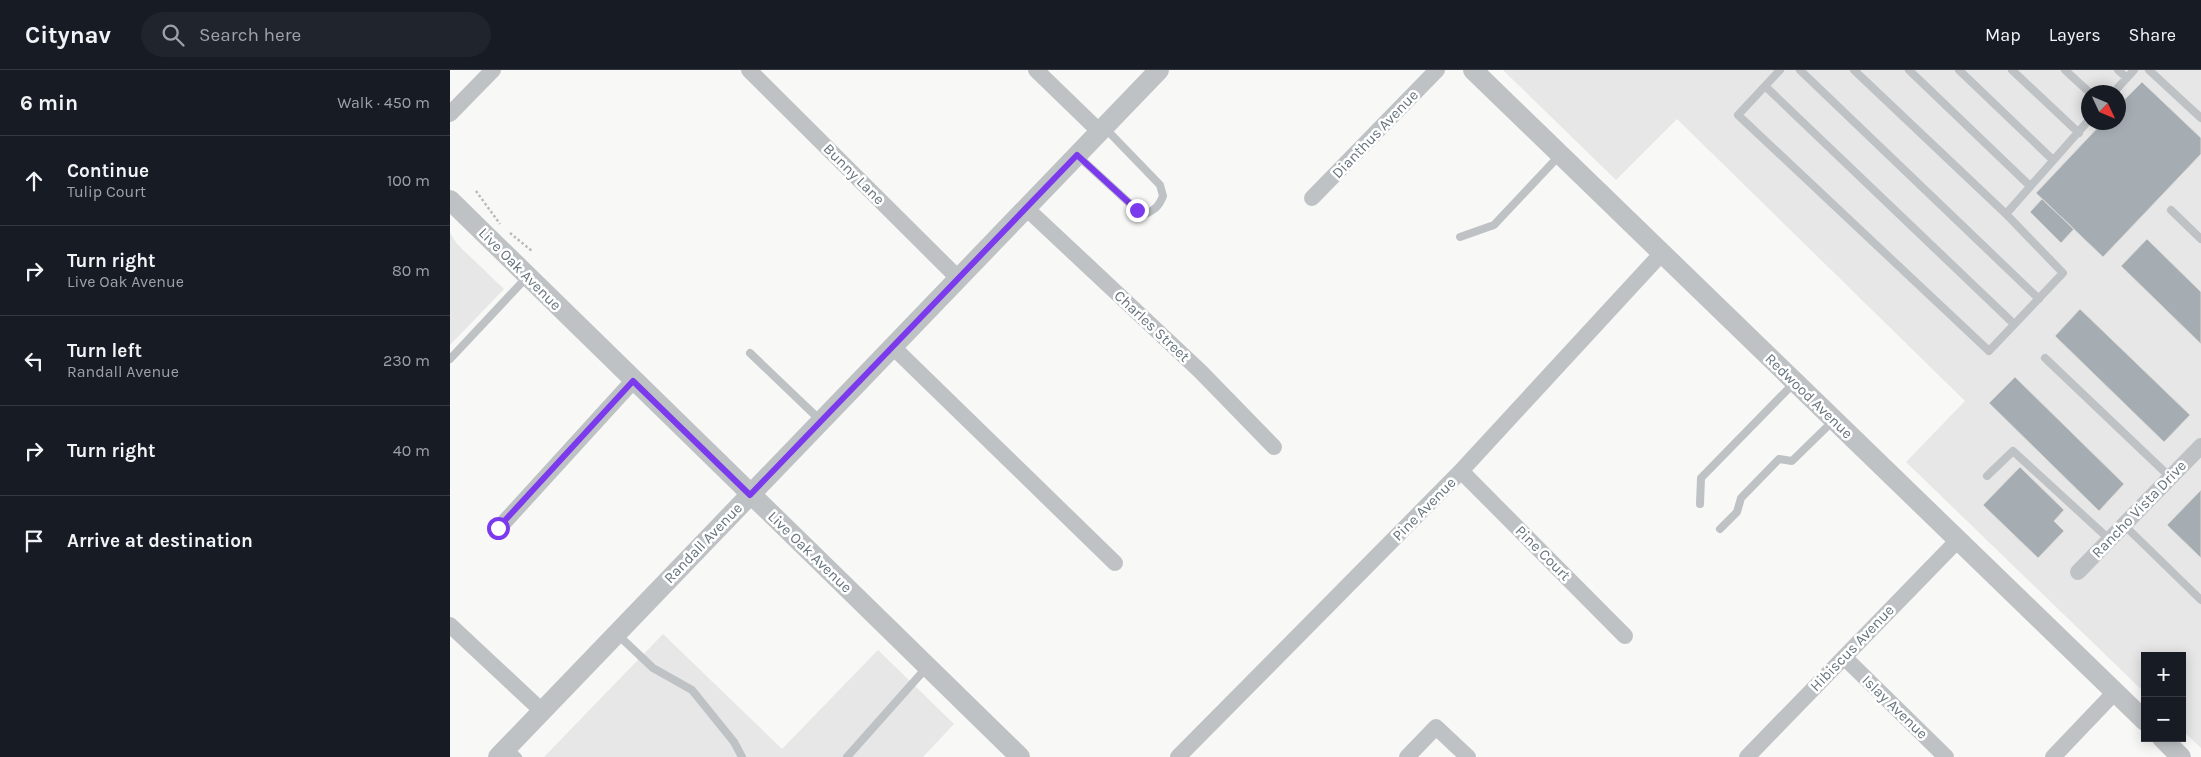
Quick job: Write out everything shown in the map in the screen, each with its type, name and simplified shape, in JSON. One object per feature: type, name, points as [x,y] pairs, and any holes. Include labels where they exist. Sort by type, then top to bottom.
[{"type":"street","name":"Bunny Lane","points":[[749,70],[958,278]]},
{"type":"street","points":[[1036,70],[1102,129]]},
{"type":"street","name":"Randall Avenue","points":[[508,754],[542,711],[1159,70]]},
{"type":"street","name":"Dianthus Avenue","points":[[1312,198],[1437,70]]},
{"type":"street","name":"Redwood Avenue","points":[[1474,70],[2141,717]]},
{"type":"street","points":[[450,114],[485,72]]},
{"type":"street","name":"Live Oak Avenue","points":[[450,200],[633,381],[1020,757]]},
{"type":"street","name":"Charles Street","points":[[1026,208],[1200,371],[1274,447]]},
{"type":"street","name":"Pine Avenue","points":[[1178,757],[1461,471],[1662,253]]},
{"type":"street","points":[[893,347],[1115,563]]},
{"type":"street","points":[[498,528],[633,381]]},
{"type":"street","name":"Rancho Vista Drive","points":[[2078,572],[2201,446]]},
{"type":"street","name":"Pine Court","points":[[1461,471],[1625,636]]},
{"type":"street","name":"Hibiscus Avenue","points":[[1747,757],[1958,540]]},
{"type":"street","points":[[450,625],[542,711]]},
{"type":"street","name":"Islay Avenue","points":[[1844,657],[1946,757]]},
{"type":"street","points":[[2053,757],[2115,692]]},
{"type":"street","points":[[1407,757],[1436,727],[1468,757]]},
{"type":"street","points":[[2166,742],[2181,757]]},
{"type":"lane","points":[[1780,70],[1738,115],[1989,351],[2064,273],[2006,214],[1854,70]]},
{"type":"lane","points":[[1800,70],[2039,298]]},
{"type":"lane","points":[[1909,70],[2030,186]]},
{"type":"lane","points":[[1959,70],[2054,160]]},
{"type":"lane","points":[[2012,70],[2078,133]]},
{"type":"lane","points":[[2065,70],[2081,85]]},
{"type":"lane","points":[[2118,70],[2127,78]]},
{"type":"lane","points":[[2120,85],[2134,70]]},
{"type":"lane","points":[[2149,70],[2201,118]]},
{"type":"lane","points":[[1765,86],[2014,324]]},
{"type":"lane","points":[[1077,155],[1137,210],[1145,214],[1153,211],[1160,204],[1163,196],[1160,185],[1102,129]]},
{"type":"lane","points":[[2006,214],[2081,129]]},
{"type":"lane","points":[[1460,237],[1494,226],[1560,154]]},
{"type":"lane","points":[[2171,210],[2201,239]]},
{"type":"lane","points":[[450,359],[527,277]]},
{"type":"lane","points":[[750,353],[821,421]]},
{"type":"lane","points":[[2045,358],[2170,477]]},
{"type":"lane","points":[[1700,504],[1701,478],[1795,382]]},
{"type":"lane","points":[[1720,529],[1737,512],[1741,498],[1779,459],[1792,461],[1834,420]]},
{"type":"lane","points":[[1986,476],[2013,451],[2109,539]]},
{"type":"lane","points":[[2124,525],[2201,600]]},
{"type":"lane","points":[[616,634],[653,668],[692,690],[734,742],[742,757]]},
{"type":"lane","points":[[847,757],[927,667]]},
{"type":"path","points":[[476,191],[503,228]]},
{"type":"path","points":[[508,232],[532,251]]},
{"type":"shaded area","points":[[1503,70],[2201,70],[2201,748],[2186,734],[2186,652],[2141,652],[2141,689],[1906,462],[1965,401],[1677,119],[1616,180]]},
{"type":"shaded area","points":[[450,233],[457,244],[504,289],[450,345]]},
{"type":"shaded area","points":[[663,634],[782,749],[878,650],[954,724],[923,757],[544,757]]},
{"type":"building","points":[[2142,82],[2201,138],[2201,154],[2103,257],[2036,193],[2095,130],[2126,130],[2126,98]]},
{"type":"building","points":[[2042,199],[2074,229],[2061,243],[2030,212]]},
{"type":"building","points":[[2147,239],[2201,292],[2201,344],[2121,266]]},
{"type":"building","points":[[2080,309],[2190,415],[2164,442],[2055,336]]},
{"type":"building","points":[[2015,377],[2124,484],[2099,511],[1989,403]]},
{"type":"building","points":[[2020,467],[2064,510],[2054,521],[2064,531],[2038,558],[1983,505]]},
{"type":"building","points":[[2201,490],[2201,558],[2167,525]]},
{"type":"route","points":[[498,528],[633,381],[750,495],[1077,155],[1137,210]]}]
